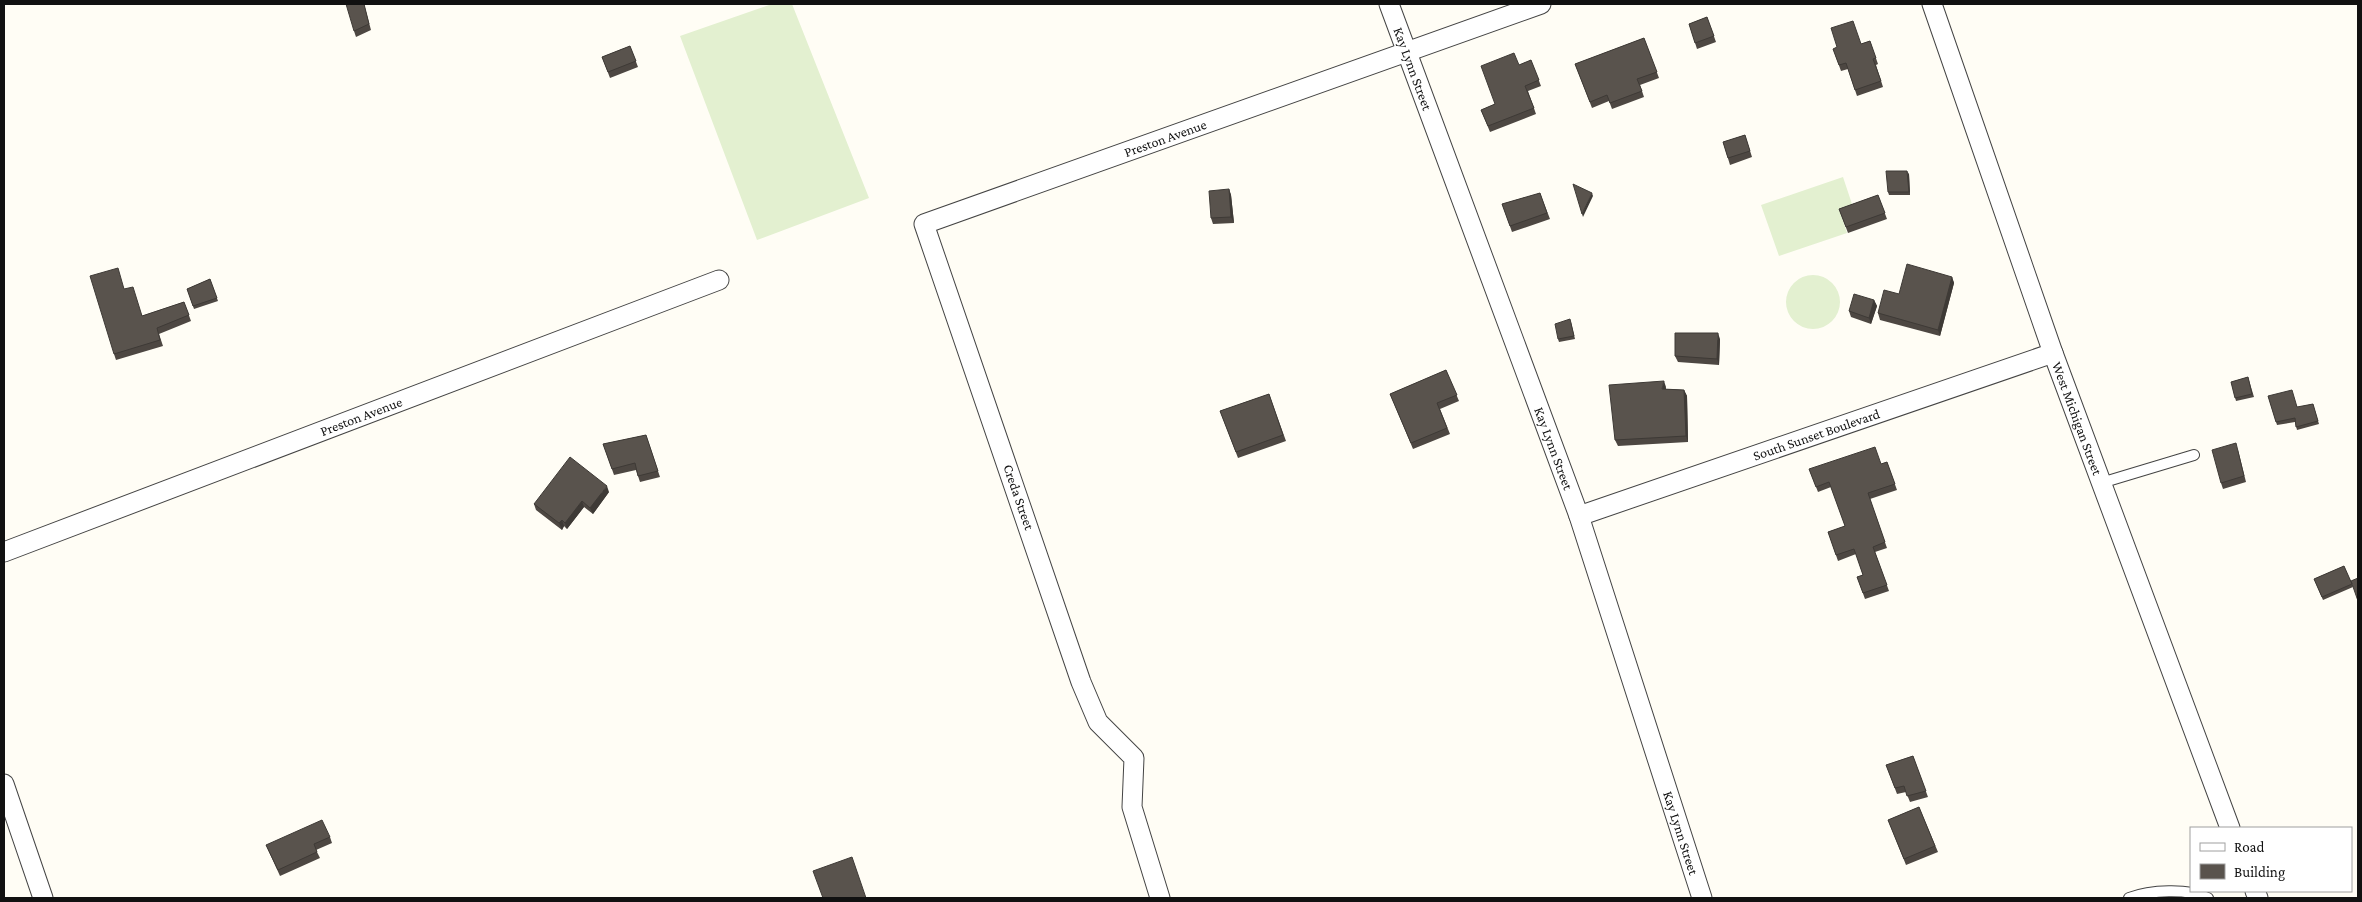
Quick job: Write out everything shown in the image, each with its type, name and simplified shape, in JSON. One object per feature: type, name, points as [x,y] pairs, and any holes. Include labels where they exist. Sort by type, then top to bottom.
[{"type":"street","name":"Kay Lynn Street","points":[[1389,4],[1579,516],[1702,898]]},
{"type":"street","name":"Preston Avenue","points":[[924,224],[1406,50],[1541,4]]},
{"type":"street","name":"West Michigan Street","points":[[1932,4],[2053,352],[2230,827]]},
{"type":"street","name":"Creda Street","points":[[924,224],[1081,682],[1098,722],[1134,758],[1132,808],[1160,898]]},
{"type":"street","name":"Preston Avenue","points":[[4,552],[719,280]]},
{"type":"street","name":"South Sunset Boulevard","points":[[1579,516],[2053,352]]},
{"type":"street","points":[[4,784],[43,898]]},
{"type":"lane","points":[[2102,483],[2194,454]]},
{"type":"lane","points":[[2129,898],[2166,892],[2199,894],[2208,898]]},
{"type":"green space","points":[[772,4],[792,4],[869,198],[757,240],[680,36]]},
{"type":"green space","points":[[1843,177],[1854,210],[1841,215],[1847,233],[1779,256],[1761,205]]},
{"type":"green space","points":[[1808,275],[1818,275],[1828,279],[1836,287],[1840,302],[1836,317],[1828,325],[1818,329],[1808,329],[1798,325],[1790,317],[1786,307],[1786,297],[1790,287],[1798,279]]},
{"type":"building","points":[[346,4],[364,4],[369,24],[354,31]]},
{"type":"building","points":[[1707,17],[1714,36],[1695,43],[1689,24]]},
{"type":"building","points":[[1853,21],[1861,44],[1870,41],[1876,58],[1873,59],[1881,81],[1855,90],[1846,63],[1839,65],[1833,49],[1837,47],[1831,28]]},
{"type":"building","points":[[1644,38],[1657,72],[1637,79],[1642,91],[1610,103],[1607,95],[1590,102],[1575,64]]},
{"type":"building","points":[[630,46],[636,61],[608,72],[602,57]]},
{"type":"building","points":[[1514,53],[1519,65],[1531,60],[1539,80],[1525,86],[1534,108],[1488,126],[1481,110],[1495,104],[1481,66]]},
{"type":"building","points":[[1745,135],[1750,151],[1728,158],[1723,142]]},
{"type":"building","points":[[1886,171],[1907,171],[1909,192],[1888,192]]},
{"type":"building","points":[[1573,184],[1592,193],[1582,214]]},
{"type":"building","points":[[1229,189],[1231,217],[1211,218],[1209,191]]},
{"type":"building","points":[[1540,193],[1547,213],[1510,226],[1502,204]]},
{"type":"building","points":[[1878,195],[1885,213],[1846,227],[1839,209]]},
{"type":"building","points":[[1907,264],[1952,277],[1938,330],[1878,313],[1884,290],[1899,294]]},
{"type":"building","points":[[118,268],[124,289],[133,287],[142,316],[184,302],[189,315],[157,328],[160,340],[114,354],[90,276]]},
{"type":"building","points":[[210,279],[217,298],[193,306],[187,289]]},
{"type":"building","points":[[1854,294],[1874,300],[1869,318],[1849,311]]},
{"type":"building","points":[[1570,319],[1574,336],[1558,339],[1555,324]]},
{"type":"building","points":[[1675,333],[1718,333],[1717,359],[1675,356]]},
{"type":"building","points":[[1446,370],[1457,395],[1437,403],[1447,428],[1411,443],[1390,394]]},
{"type":"building","points":[[2248,377],[2252,394],[2235,398],[2231,382]]},
{"type":"building","points":[[1664,381],[1662,389],[1684,390],[1686,436],[1615,440],[1609,385]]},
{"type":"building","points":[[2292,390],[2297,407],[2313,404],[2318,421],[2296,427],[2295,418],[2276,422],[2268,396]]},
{"type":"building","points":[[1269,394],[1283,435],[1236,452],[1220,411]]},
{"type":"building","points":[[646,435],[658,471],[638,476],[635,463],[612,469],[603,444]]},
{"type":"building","points":[[2236,443],[2244,476],[2221,483],[2212,450]]},
{"type":"building","points":[[1875,447],[1881,464],[1887,462],[1895,484],[1868,493],[1885,542],[1873,547],[1887,585],[1863,593],[1857,577],[1863,575],[1854,549],[1836,555],[1828,532],[1845,526],[1829,482],[1816,487],[1809,469]]},
{"type":"building","points":[[570,457],[607,486],[590,508],[582,501],[565,523],[562,520],[559,523],[534,504]]},
{"type":"building","points":[[2344,566],[2352,584],[2322,597],[2314,579]]},
{"type":"building","points":[[2358,578],[2358,601],[2351,581]]},
{"type":"building","points":[[1913,756],[1926,791],[1907,796],[1904,786],[1895,788],[1886,765]]},
{"type":"building","points":[[1919,807],[1935,846],[1904,859],[1888,820]]},
{"type":"building","points":[[322,820],[330,837],[314,844],[317,852],[278,870],[266,845]]},
{"type":"building","points":[[852,857],[866,898],[823,898],[813,871]]}]
